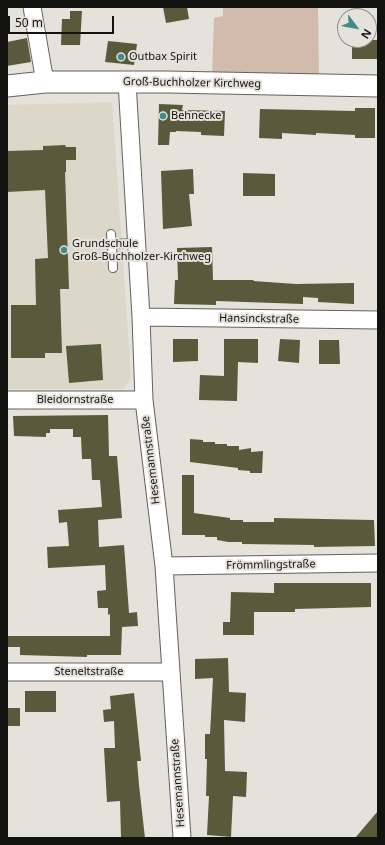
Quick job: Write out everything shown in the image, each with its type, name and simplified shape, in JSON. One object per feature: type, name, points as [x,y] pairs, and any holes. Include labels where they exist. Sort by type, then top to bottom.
[{"type":"street","points":[[32,7],[45,82]]},
{"type":"street","name":"Groß-Buchholzer Kirchweg","points":[[7,86],[45,82],[378,86]]},
{"type":"street","name":"Hesemannstraße","points":[[127,82],[141,317],[144,400],[164,566],[182,838]]},
{"type":"street","name":"Hansinckstraße","points":[[141,317],[378,320]]},
{"type":"street","name":"Bleidornstraße","points":[[7,400],[144,400]]},
{"type":"street","name":"Frömmlingstraße","points":[[164,566],[378,563]]},
{"type":"street","name":"Steneltstraße","points":[[7,672],[171,672]]},
{"type":"lane","points":[[111,234],[113,268]]},
{"type":"lane","points":[[112,244],[136,243]]},
{"type":"shaded area","points":[[223,7],[318,7],[319,78],[212,78],[214,18],[223,16]]},
{"type":"shaded area","name":"Grundschule Groß-Buchholzer-Kirchweg","points":[[112,102],[131,379],[123,389],[7,389],[7,105]]},
{"type":"building","points":[[163,7],[187,7],[189,19],[166,23]]},
{"type":"building","points":[[70,11],[82,11],[80,45],[61,45],[62,19],[70,19]]},
{"type":"building","points":[[27,38],[31,62],[7,66],[7,42]]},
{"type":"building","points":[[378,40],[378,59],[352,59],[352,48],[377,48]]},
{"type":"building","points":[[108,41],[137,44],[134,65],[105,62]]},
{"type":"building","points":[[159,104],[183,105],[182,110],[225,111],[224,136],[201,135],[201,132],[176,131],[170,132],[169,145],[158,145]]},
{"type":"building","points":[[355,108],[375,108],[375,138],[355,138],[355,135],[282,133],[282,139],[259,138],[260,109],[355,111]]},
{"type":"building","points":[[65,145],[66,147],[76,147],[76,160],[66,160],[65,172],[69,289],[60,289],[62,353],[45,353],[45,358],[11,358],[11,305],[36,305],[35,259],[48,258],[45,190],[7,192],[7,151],[43,150],[43,146]]},
{"type":"building","points":[[193,169],[194,194],[189,194],[192,226],[163,229],[161,171]]},
{"type":"building","points":[[243,173],[275,174],[275,196],[243,196]]},
{"type":"building","points":[[212,247],[213,280],[254,280],[253,281],[296,284],[354,283],[354,304],[318,302],[318,298],[303,297],[303,304],[216,301],[216,305],[174,304],[175,280],[178,280],[177,248]]},
{"type":"building","points":[[173,339],[198,339],[198,361],[173,362]]},
{"type":"building","points":[[224,339],[258,339],[258,363],[238,362],[237,401],[199,400],[200,375],[224,376]]},
{"type":"building","points":[[280,339],[300,340],[299,363],[278,361]]},
{"type":"building","points":[[319,340],[339,340],[340,364],[319,364]]},
{"type":"building","points":[[101,344],[103,380],[69,383],[66,346]]},
{"type":"building","points":[[108,415],[109,456],[117,456],[122,518],[98,520],[99,547],[124,545],[129,613],[137,612],[138,626],[122,627],[121,655],[87,655],[87,657],[20,655],[20,647],[7,647],[7,636],[110,636],[110,614],[108,615],[108,608],[98,608],[97,591],[106,590],[105,565],[48,568],[47,547],[69,546],[67,522],[59,523],[58,510],[102,507],[100,480],[92,480],[91,459],[82,459],[81,437],[73,437],[73,429],[50,429],[50,433],[46,433],[46,437],[14,436],[13,416]]},
{"type":"building","points":[[190,439],[203,440],[203,442],[215,442],[215,444],[227,444],[227,446],[239,446],[239,450],[251,448],[251,452],[263,451],[262,473],[250,473],[250,471],[238,470],[238,468],[190,462]]},
{"type":"building","points":[[182,475],[194,475],[194,513],[230,518],[230,520],[243,520],[243,522],[274,522],[274,518],[374,520],[375,546],[314,547],[314,545],[242,544],[242,542],[217,540],[217,537],[205,537],[205,535],[182,535]]},
{"type":"building","points":[[274,583],[371,583],[371,607],[295,609],[295,612],[254,612],[254,635],[223,635],[223,622],[230,622],[231,592],[274,593]]},
{"type":"building","points":[[228,658],[229,692],[246,693],[245,722],[224,720],[225,771],[247,772],[246,797],[233,796],[231,837],[207,835],[209,796],[206,796],[207,759],[205,759],[205,734],[210,734],[213,678],[195,679],[195,659]]},
{"type":"building","points":[[25,691],[56,691],[56,712],[25,712]]},
{"type":"building","points":[[134,693],[141,761],[137,761],[145,838],[121,838],[120,801],[107,802],[104,748],[115,748],[114,721],[104,722],[103,710],[111,709],[110,696]]},
{"type":"building","points":[[7,708],[20,708],[20,726],[7,726]]},
{"type":"building","points":[[378,811],[378,838],[355,838]]},
{"type":"place","name":"Outbax Spirit","points":[[121,57]]},
{"type":"place","name":"Behnecke","points":[[163,116]]},
{"type":"place","name":"Grundschule Groß-Buchholzer-Kirchweg","points":[[64,250]]}]
